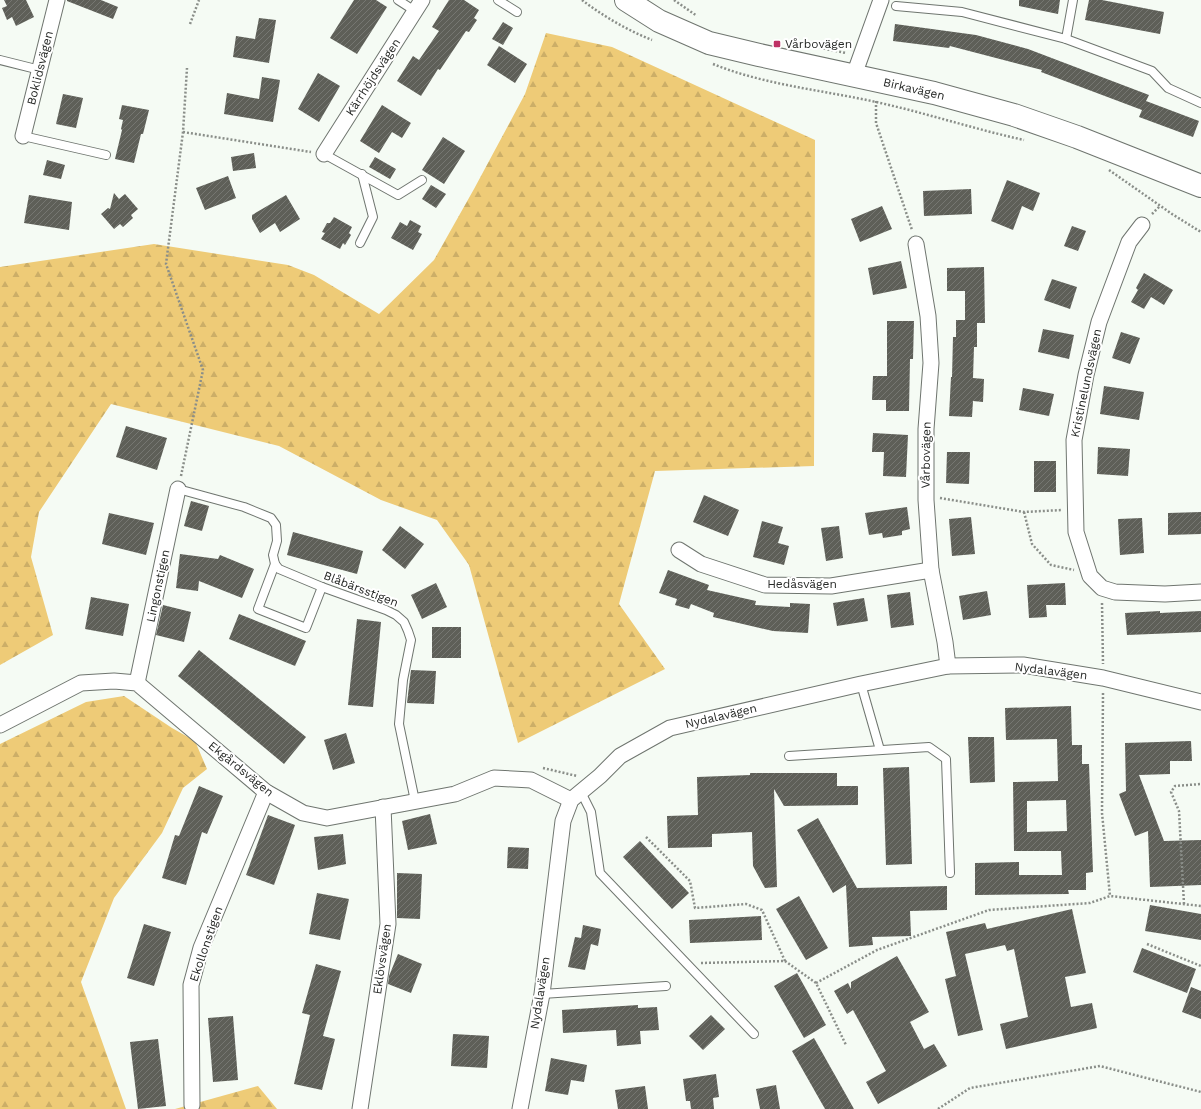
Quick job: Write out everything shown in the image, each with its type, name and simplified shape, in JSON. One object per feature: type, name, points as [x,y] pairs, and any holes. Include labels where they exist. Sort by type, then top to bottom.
[{"type":"street","name":"Boklidsvägen","points":[[24,136],[57,0]]},
{"type":"street","name":"Birkavägen","points":[[626,0],[659,21],[710,43],[934,93],[1014,115],[1077,137],[1201,186]]},
{"type":"street","points":[[854,75],[881,0]]},
{"type":"street","name":"Kärrhöjdsvägen","points":[[324,154],[418,5]]},
{"type":"street","name":"Kristinelundsvägen","points":[[1102,588],[1090,576],[1076,532],[1074,440],[1086,375],[1099,322],[1129,242],[1142,225]]},
{"type":"street","name":"Vårbovägen","points":[[916,244],[928,316],[931,363],[926,429],[926,496],[931,570],[945,642],[948,666]]},
{"type":"street","name":"Lingonstigen","points":[[137,683],[178,489]]},
{"type":"street","name":"Hedåsvägen","points":[[679,550],[701,564],[765,585],[831,586],[931,570]]},
{"type":"street","points":[[1102,588],[1116,592],[1165,594],[1201,592]]},
{"type":"street","name":"Nydalavägen","points":[[520,1109],[542,994],[563,821],[576,796],[600,776],[620,756],[670,728],[861,684],[948,666],[1023,665],[1103,678],[1201,702]]},
{"type":"street","points":[[0,724],[81,683],[114,681],[137,683]]},
{"type":"street","name":"Ekgårdsvägen","points":[[137,683],[266,792],[303,813],[327,818],[455,794],[494,778],[531,780],[576,796]]},
{"type":"street","name":"Ekollonstigen","points":[[192,1105],[191,985],[202,948],[266,792]]},
{"type":"street","name":"Eklövsvägen","points":[[360,1109],[388,924],[383,807]]},
{"type":"lane","points":[[398,0],[418,5]]},
{"type":"lane","points":[[498,0],[517,12]]},
{"type":"lane","points":[[1066,39],[1073,0]]},
{"type":"lane","points":[[896,6],[962,12],[1066,39],[1152,71],[1168,88],[1201,102]]},
{"type":"lane","points":[[0,60],[40,70]]},
{"type":"lane","points":[[24,136],[106,155]]},
{"type":"lane","points":[[324,154],[398,195],[422,180]]},
{"type":"lane","points":[[360,243],[373,217],[362,174]]},
{"type":"lane","points":[[178,489],[244,507],[271,518],[276,525],[277,541],[273,555],[275,564],[258,609],[306,628],[322,587]]},
{"type":"lane","name":"Blåbärsstigen","points":[[275,564],[284,572],[386,610],[396,615],[404,622],[411,640],[403,680],[399,724],[415,801]]},
{"type":"lane","points":[[861,684],[880,750]]},
{"type":"lane","points":[[789,756],[929,747],[946,759],[950,873]]},
{"type":"lane","points":[[576,796],[591,812],[600,873],[754,1034]]},
{"type":"lane","points":[[542,994],[666,986]]},
{"type":"path","points":[[190,24],[199,0]]},
{"type":"path","points":[[178,489],[203,370],[166,264],[183,132],[187,68]]},
{"type":"path","points":[[916,244],[876,123],[876,102],[1030,141]]},
{"type":"path","points":[[183,132],[324,154]]},
{"type":"path","points":[[1105,168],[1201,232]]},
{"type":"path","points":[[926,496],[1024,512],[1075,509]]},
{"type":"path","points":[[1024,512],[1032,544],[1051,565],[1071,570],[1088,570]]},
{"type":"path","points":[[1102,588],[1102,812],[1110,896]]},
{"type":"path","points":[[542,768],[580,777],[600,776]]},
{"type":"path","points":[[1184,904],[1179,811],[1170,792],[1176,786],[1201,784]]},
{"type":"path","points":[[646,837],[690,881],[695,908],[746,904],[762,910],[785,961],[816,983],[846,1045]]},
{"type":"path","points":[[816,983],[877,950],[989,910],[1090,903],[1110,896],[1201,906]]},
{"type":"path","points":[[1147,944],[1201,966]]},
{"type":"path","points":[[686,963],[785,961]]},
{"type":"path","points":[[938,1109],[970,1088],[1100,1066],[1201,1092]]},
{"type":"green space","points":[[546,33],[612,47],[815,140],[814,466],[655,471],[619,604],[665,669],[518,743],[469,565],[437,520],[381,500],[279,446],[111,404],[39,512],[31,557],[53,635],[0,665],[0,267],[154,244],[288,265],[314,275],[379,314],[434,260],[525,94]]},
{"type":"green space","points":[[124,696],[172,728],[195,741],[207,769],[183,788],[162,833],[114,898],[81,982],[126,1109],[0,1109],[0,744],[86,702]]},
{"type":"green space","points":[[258,1086],[277,1109],[175,1109]]},
{"type":"building","points":[[4,0],[26,0],[34,17],[16,26],[12,17],[7,20],[2,8],[7,6]]},
{"type":"building","points":[[67,0],[101,0],[118,7],[113,19]]},
{"type":"building","points":[[354,0],[376,0],[387,7],[357,54],[330,38]]},
{"type":"building","points":[[449,0],[464,0],[479,10],[474,18],[477,20],[469,32],[466,31],[440,70],[438,69],[421,96],[397,81],[413,56],[419,60],[439,31],[432,27]]},
{"type":"building","points":[[1019,0],[1060,0],[1058,14],[1019,6]]},
{"type":"building","points":[[1089,0],[1102,0],[1164,12],[1160,34],[1085,20]]},
{"type":"building","points":[[259,18],[276,20],[269,63],[233,57],[236,36],[255,39]]},
{"type":"building","points":[[503,22],[513,28],[503,45],[492,39]]},
{"type":"building","points":[[895,24],[976,35],[1028,49],[1149,95],[1146,101],[1199,121],[1193,137],[1139,117],[1142,110],[1041,72],[1042,70],[950,46],[949,48],[893,41]]},
{"type":"building","points":[[499,46],[527,64],[515,83],[487,65]]},
{"type":"building","points":[[318,73],[340,86],[319,122],[298,109]]},
{"type":"building","points":[[262,77],[280,80],[273,122],[224,114],[227,93],[259,99]]},
{"type":"building","points":[[63,94],[83,98],[76,128],[56,124]]},
{"type":"building","points":[[122,105],[149,110],[134,163],[115,159],[122,130],[123,120],[119,119]]},
{"type":"building","points":[[382,105],[411,123],[402,138],[392,132],[379,153],[360,141]]},
{"type":"building","points":[[443,137],[465,151],[444,184],[422,170]]},
{"type":"building","points":[[254,153],[256,168],[233,171],[231,157]]},
{"type":"building","points":[[375,157],[396,169],[390,179],[369,167]]},
{"type":"building","points":[[47,160],[65,165],[61,179],[43,175]]},
{"type":"building","points":[[228,176],[236,198],[205,210],[196,188]]},
{"type":"building","points":[[1007,180],[1040,193],[1033,211],[1022,206],[1013,230],[991,221]]},
{"type":"building","points":[[431,185],[446,194],[436,208],[422,199]]},
{"type":"building","points":[[971,189],[972,214],[924,216],[923,191]]},
{"type":"building","points":[[114,193],[119,199],[125,194],[138,209],[131,215],[133,218],[123,227],[120,224],[114,229],[101,214],[108,208],[110,209]]},
{"type":"building","points":[[29,195],[72,202],[69,230],[24,223]]},
{"type":"building","points":[[286,195],[300,219],[280,232],[275,223],[260,233],[252,219],[252,215]]},
{"type":"building","points":[[882,206],[892,229],[860,242],[851,219]]},
{"type":"building","points":[[334,217],[352,227],[349,233],[351,235],[345,245],[343,243],[340,249],[321,239],[325,233],[322,232],[327,223],[330,223]]},
{"type":"building","points":[[410,220],[421,226],[418,232],[422,234],[413,250],[391,238],[400,222],[407,226]]},
{"type":"building","points":[[1072,226],[1086,231],[1078,251],[1064,246]]},
{"type":"building","points":[[901,261],[907,288],[873,295],[868,268]]},
{"type":"building","points":[[984,267],[985,323],[977,323],[977,347],[974,347],[973,378],[984,379],[983,402],[973,401],[972,417],[949,416],[953,337],[956,337],[956,320],[965,320],[965,291],[947,291],[947,268]]},
{"type":"building","points":[[1144,273],[1173,290],[1164,305],[1151,297],[1144,309],[1131,302],[1138,290],[1136,288]]},
{"type":"building","points":[[1052,279],[1077,287],[1070,309],[1044,300]]},
{"type":"building","points":[[887,321],[914,321],[913,359],[910,359],[909,411],[886,411],[886,400],[872,400],[873,376],[887,376]]},
{"type":"building","points":[[1043,329],[1074,335],[1069,359],[1038,352]]},
{"type":"building","points":[[1121,332],[1140,338],[1130,364],[1112,358]]},
{"type":"building","points":[[1104,386],[1144,392],[1139,420],[1100,414]]},
{"type":"building","points":[[1023,388],[1054,394],[1049,416],[1019,410]]},
{"type":"building","points":[[126,426],[167,438],[157,470],[116,457]]},
{"type":"building","points":[[873,433],[908,435],[906,477],[883,476],[884,452],[872,452]]},
{"type":"building","points":[[1098,447],[1130,449],[1128,476],[1097,474]]},
{"type":"building","points":[[947,452],[970,452],[969,484],[946,483]]},
{"type":"building","points":[[1034,461],[1056,461],[1056,492],[1034,492]]},
{"type":"building","points":[[704,495],[739,510],[728,536],[693,522]]},
{"type":"building","points":[[191,501],[209,506],[202,531],[184,526]]},
{"type":"building","points":[[907,507],[910,529],[902,531],[902,535],[883,538],[882,533],[869,535],[865,513]]},
{"type":"building","points":[[1201,512],[1201,534],[1168,535],[1168,513]]},
{"type":"building","points":[[109,513],[154,523],[146,555],[102,544]]},
{"type":"building","points":[[971,517],[975,554],[952,556],[949,519]]},
{"type":"building","points":[[1142,518],[1144,553],[1120,555],[1118,519]]},
{"type":"building","points":[[762,521],[783,527],[778,543],[789,546],[784,565],[753,557]]},
{"type":"building","points":[[400,526],[424,544],[405,569],[382,550]]},
{"type":"building","points":[[839,526],[843,558],[826,561],[821,528]]},
{"type":"building","points":[[293,532],[363,551],[357,574],[287,555]]},
{"type":"building","points":[[180,554],[218,559],[220,555],[254,569],[242,598],[199,581],[198,591],[176,588]]},
{"type":"building","points":[[668,570],[709,585],[707,590],[756,601],[755,605],[790,607],[790,603],[810,604],[808,633],[773,631],[713,617],[714,613],[691,604],[689,609],[675,605],[677,599],[659,593]]},
{"type":"building","points":[[436,583],[447,607],[422,619],[411,595]]},
{"type":"building","points":[[1065,583],[1066,605],[1046,605],[1047,617],[1029,618],[1027,585]]},
{"type":"building","points":[[987,591],[991,615],[963,620],[959,596]]},
{"type":"building","points":[[910,592],[914,625],[891,628],[887,595]]},
{"type":"building","points":[[91,597],[129,604],[123,636],[85,629]]},
{"type":"building","points":[[864,598],[868,621],[837,626],[833,603]]},
{"type":"building","points":[[163,605],[191,612],[184,642],[156,635]]},
{"type":"building","points":[[1160,611],[1160,613],[1201,611],[1201,632],[1127,635],[1125,613]]},
{"type":"building","points":[[239,614],[306,641],[295,666],[229,639]]},
{"type":"building","points":[[357,619],[381,622],[373,707],[348,705]]},
{"type":"building","points":[[432,627],[461,627],[461,658],[432,658]]},
{"type":"building","points":[[199,650],[306,737],[284,764],[178,676]]},
{"type":"building","points":[[411,670],[436,671],[434,704],[407,703]]},
{"type":"building","points":[[1071,706],[1072,745],[1082,745],[1082,764],[1089,764],[1093,872],[1086,873],[1086,890],[1068,890],[1069,894],[975,895],[975,863],[1019,862],[1019,875],[1062,875],[1061,851],[1014,851],[1013,782],[1058,781],[1057,739],[1006,740],[1005,708]],"holes":[[[1066,800],[1067,831],[1027,832],[1027,801]]]},
{"type":"building","points":[[346,733],[355,763],[333,770],[324,740]]},
{"type":"building","points":[[968,737],[994,737],[995,782],[970,783]]},
{"type":"building","points":[[1191,741],[1192,761],[1170,761],[1170,774],[1139,775],[1164,841],[1201,840],[1201,885],[1150,887],[1148,831],[1135,836],[1119,794],[1126,791],[1125,743]]},
{"type":"building","points":[[909,767],[912,864],[886,865],[883,768]]},
{"type":"building","points":[[750,773],[837,773],[837,786],[858,786],[858,805],[784,806],[774,789],[777,887],[765,888],[753,866],[752,832],[712,834],[712,847],[668,848],[667,816],[698,815],[697,777],[750,775]]},
{"type":"building","points":[[199,786],[223,796],[207,834],[202,832],[186,885],[162,878],[175,835],[179,836]]},
{"type":"building","points":[[430,814],[437,844],[408,850],[402,821]]},
{"type":"building","points":[[268,815],[295,825],[274,885],[246,875]]},
{"type":"building","points":[[818,818],[857,888],[947,886],[947,910],[910,911],[911,936],[872,937],[873,945],[849,947],[846,885],[833,893],[797,830]]},
{"type":"building","points":[[343,834],[346,864],[318,870],[314,837]]},
{"type":"building","points":[[640,841],[689,893],[672,909],[623,857]]},
{"type":"building","points":[[508,847],[529,848],[528,869],[507,868]]},
{"type":"building","points":[[397,873],[422,874],[420,919],[397,918]]},
{"type":"building","points":[[317,893],[349,899],[340,940],[309,934]]},
{"type":"building","points":[[799,896],[828,948],[806,960],[776,909]]},
{"type":"building","points":[[1150,905],[1201,914],[1201,940],[1145,931]]},
{"type":"building","points":[[1072,909],[1086,973],[1065,977],[1071,1007],[1092,1003],[1097,1028],[1006,1049],[1000,1024],[1028,1017],[1014,949],[1007,951],[1005,945],[965,954],[983,1030],[958,1036],[945,979],[956,976],[946,932],[985,923],[987,929]]},
{"type":"building","points":[[761,916],[762,940],[690,943],[689,920]]},
{"type":"building","points":[[144,924],[171,932],[154,986],[127,978]]},
{"type":"building","points":[[583,925],[601,929],[598,946],[591,944],[585,970],[568,967],[575,937],[581,938]]},
{"type":"building","points":[[1142,948],[1196,969],[1187,993],[1133,972]]},
{"type":"building","points":[[398,954],[422,964],[411,993],[388,984],[389,976]]},
{"type":"building","points":[[897,956],[929,1012],[910,1022],[924,1049],[934,1044],[947,1066],[878,1104],[866,1082],[886,1071],[853,1010],[847,1014],[834,991],[848,983],[851,989],[851,982]]},
{"type":"building","points":[[316,964],[341,971],[323,1036],[335,1039],[322,1090],[294,1084],[310,1015],[302,1013]]},
{"type":"building","points":[[797,973],[826,1025],[804,1038],[774,986]]},
{"type":"building","points":[[1191,987],[1201,991],[1201,1019],[1182,1012]]},
{"type":"building","points":[[638,1005],[638,1008],[657,1007],[659,1030],[640,1031],[641,1044],[617,1046],[616,1030],[563,1033],[562,1010]]},
{"type":"building","points":[[711,1015],[725,1029],[703,1050],[689,1036]]},
{"type":"building","points":[[233,1016],[238,1080],[213,1082],[208,1018]]},
{"type":"building","points":[[453,1034],[489,1036],[487,1068],[451,1066]]},
{"type":"building","points":[[814,1038],[854,1109],[825,1109],[792,1051]]},
{"type":"building","points":[[158,1039],[166,1106],[138,1109],[130,1042]]},
{"type":"building","points":[[551,1058],[587,1065],[584,1082],[571,1080],[568,1095],[545,1091]]},
{"type":"building","points":[[716,1074],[719,1097],[713,1098],[714,1109],[691,1109],[690,1101],[686,1101],[683,1079]]},
{"type":"building","points":[[776,1085],[780,1109],[760,1109],[756,1089]]},
{"type":"building","points":[[645,1086],[648,1109],[618,1109],[615,1090]]},
{"type":"place","name":"Vårbovägen","points":[[777,44]]}]
